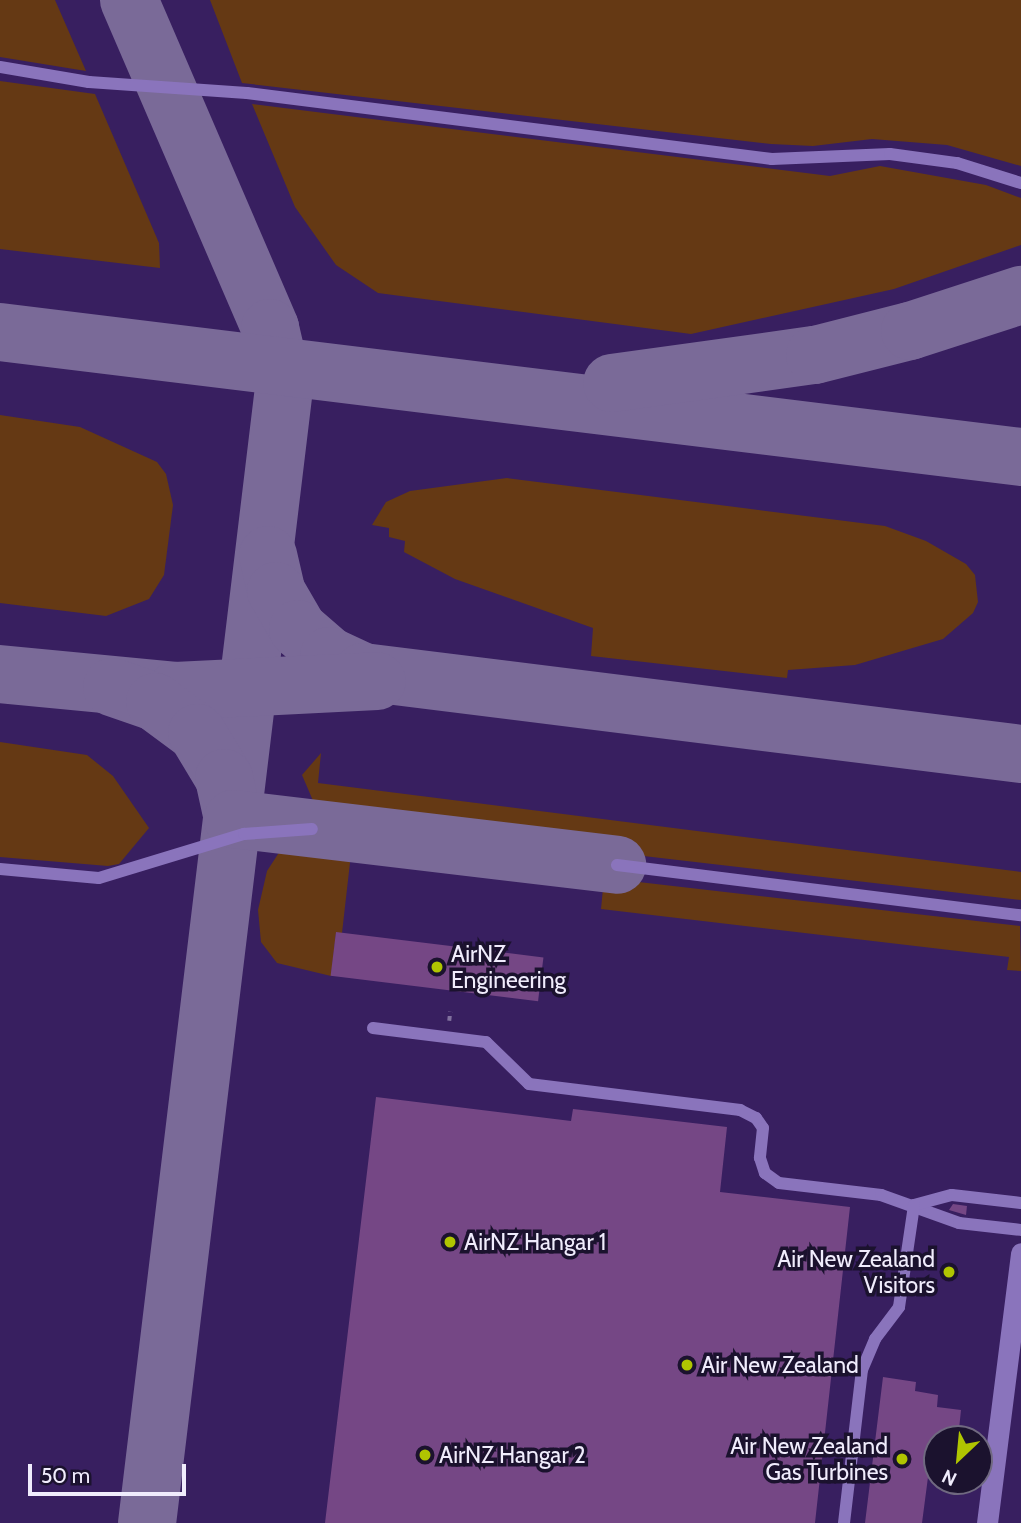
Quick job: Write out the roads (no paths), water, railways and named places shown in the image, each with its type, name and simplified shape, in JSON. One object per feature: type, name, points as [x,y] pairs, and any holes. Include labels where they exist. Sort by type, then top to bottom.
[{"type":"street","points":[[987,1523],[1021,1253]]},
{"type":"lane","points":[[0,67],[89,82],[247,93],[772,159],[876,153],[957,163],[1021,183]]},
{"type":"lane","points":[[0,869],[99,878],[244,834],[312,829]]},
{"type":"lane","points":[[617,865],[1021,915]]},
{"type":"lane","points":[[373,1028],[486,1042],[529,1084],[740,1111],[755,1118],[763,1128],[760,1157],[771,1179],[881,1195],[959,1223],[1021,1230]]},
{"type":"lane","points":[[914,1205],[952,1195],[1021,1203]]},
{"type":"lane","points":[[844,1523],[862,1370],[866,1354],[899,1307],[914,1205]]},
{"type":"place","name":"AirNZ Engineering","points":[[437,967]]},
{"type":"place","name":"AirNZ Hangar 1","points":[[450,1242]]},
{"type":"place","name":"Air New Zealand Visitors","points":[[949,1272]]},
{"type":"place","name":"Air New Zealand","points":[[687,1365]]},
{"type":"place","name":"AirNZ Hangar 2","points":[[425,1455]]},
{"type":"place","name":"Air New Zealand Gas Turbines","points":[[902,1459]]}]
